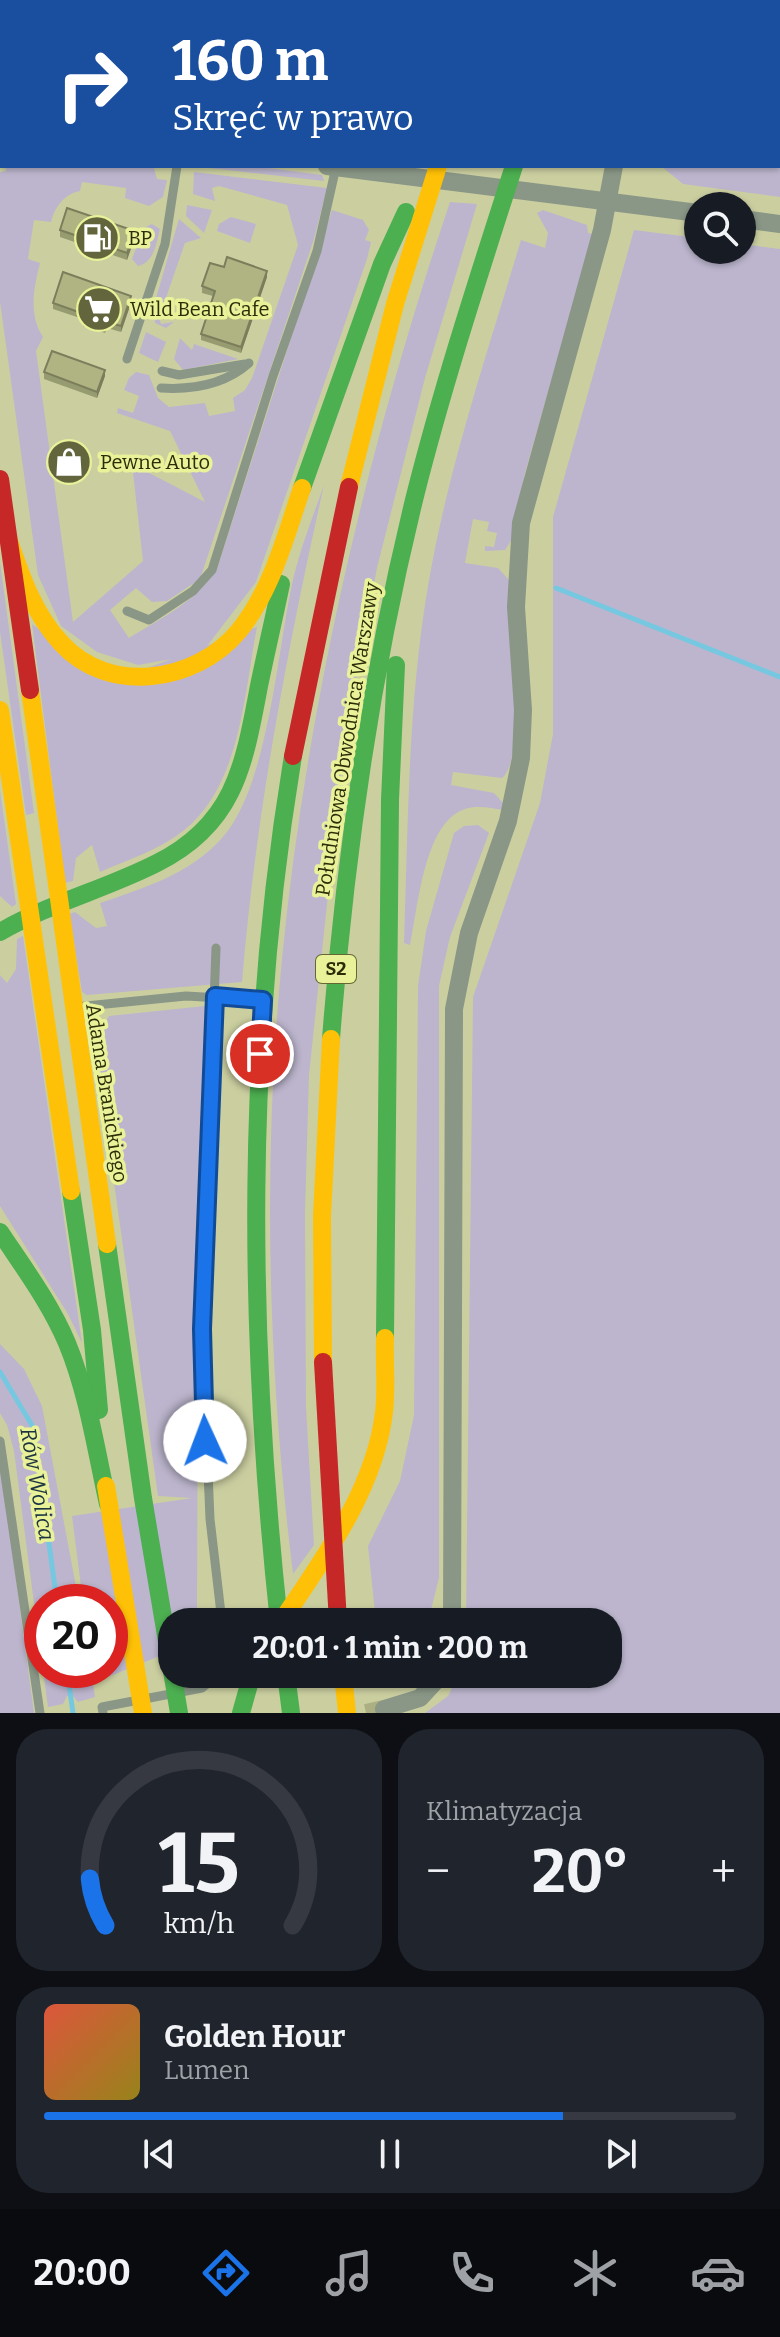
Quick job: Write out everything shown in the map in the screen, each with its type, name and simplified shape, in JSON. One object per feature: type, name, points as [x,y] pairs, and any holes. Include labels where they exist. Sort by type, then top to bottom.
[{"type":"main road","points":[[7,535],[30,597],[63,646],[109,673],[171,677],[227,646],[248,623],[265,592],[382,264],[435,168]]},
{"type":"main road","name":"Południowa Obwodnica Warszawy","points":[[337,1608],[323,1399],[330,1046],[354,811],[377,671],[430,438],[513,168]]},
{"type":"main road","points":[[279,1608],[263,1454],[254,1241],[255,1145],[263,1000],[279,866],[326,581],[420,198]]},
{"type":"main road","name":"Adama Branickiego","points":[[0,479],[143,1498],[179,1713]]},
{"type":"main road","points":[[7,928],[76,896],[149,868],[186,849],[213,825],[233,798],[248,753],[298,501]]},
{"type":"main road","points":[[290,1608],[343,1530],[359,1500],[374,1460],[384,1412],[390,800],[404,544]]},
{"type":"main road","points":[[0,710],[92,1330],[108,1504]]},
{"type":"main road","points":[[0,1232],[42,1295],[67,1343],[88,1414],[108,1504],[143,1713]]},
{"type":"main road","points":[[241,1713],[248,1688]]},
{"type":"main road","points":[[289,1688],[291,1713]]},
{"type":"main road","points":[[343,1688],[347,1713]]},
{"type":"street","points":[[350,168],[684,211]]},
{"type":"street","points":[[452,1608],[454,1009],[469,933],[508,821],[521,758],[523,710],[516,607],[521,523],[608,201],[614,168]]},
{"type":"street","points":[[756,221],[780,224]]},
{"type":"street","points":[[384,1709],[420,1698],[429,1688]]},
{"type":"lane","points":[[127,359],[165,244],[177,168]]},
{"type":"lane","points":[[127,611],[149,620],[193,591],[212,570],[342,168]]},
{"type":"lane","points":[[161,388],[181,389],[225,381],[249,363],[179,375],[162,371]]},
{"type":"lane","points":[[216,948],[202,1329],[210,1519],[220,1608]]},
{"type":"lane","points":[[72,1008],[140,998],[215,996],[263,1000]]},
{"type":"lane","points":[[0,1441],[40,1713]]},
{"type":"lane","points":[[103,1713],[102,1707],[202,1688]]},
{"type":"lane","points":[[293,1688],[303,1713]]},
{"type":"lane","points":[[335,1713],[338,1688]]},
{"type":"shaded area","points":[[6,168],[154,168],[157,179],[167,180],[163,197],[149,206],[125,198],[126,188],[82,182],[80,191],[61,202],[51,222],[34,220],[28,259],[40,263],[34,291],[34,310],[43,337],[36,351],[73,622],[143,561],[132,464],[205,502],[170,431],[117,413],[118,408],[133,413],[139,396],[124,390],[129,378],[136,372],[149,375],[158,398],[169,407],[205,403],[209,416],[235,411],[233,398],[245,390],[252,378],[298,245],[287,205],[219,186],[212,188],[215,201],[193,194],[194,172],[327,188],[314,239],[200,579],[167,601],[152,602],[136,588],[110,610],[129,638],[190,599],[218,566],[332,210],[363,220],[369,230],[365,240],[371,242],[367,259],[256,582],[201,654],[138,665],[97,652],[61,626],[38,575],[0,302],[0,172],[6,171]]},
{"type":"shaded area","points":[[209,168],[268,168],[322,175],[324,181]]},
{"type":"shaded area","points":[[663,168],[780,168],[780,197],[683,184]]},
{"type":"shaded area","points":[[450,202],[477,204],[425,378],[377,568],[344,743],[309,1075],[305,1212],[306,1407],[314,1545],[293,1574],[278,1421],[271,1267],[272,1112],[282,959],[307,767],[345,576],[393,387]]},
{"type":"shaded area","points":[[187,205],[212,210],[204,233],[186,216]]},
{"type":"shaded area","points":[[543,210],[587,225],[588,233],[593,234],[525,473],[512,539],[505,550],[485,551],[485,546],[494,547],[497,533],[487,531],[489,522],[473,519],[465,563],[498,568],[509,580],[516,716],[510,766],[502,778],[453,772],[451,785],[494,793],[504,804],[503,810],[465,809],[451,817],[440,831],[425,868],[410,945],[404,943],[410,764],[416,674],[428,586],[457,455],[521,240],[545,248],[548,233],[537,213]]},
{"type":"shaded area","points":[[231,217],[256,224],[250,243],[217,231],[219,224]]},
{"type":"shaded area","points":[[179,219],[201,238],[185,243],[159,318],[161,324],[174,322],[166,328],[155,323],[154,305]]},
{"type":"shaded area","points":[[152,224],[160,229],[156,246],[148,260],[138,266],[132,259],[144,228]]},
{"type":"shaded area","points":[[634,230],[684,236],[684,264],[756,264],[756,246],[780,249],[780,1713],[425,1713],[448,1696],[452,1688],[622,1688],[622,1608],[466,1608],[473,997],[540,803],[553,734],[553,517]]},
{"type":"shaded area","points":[[146,332],[166,342],[158,362],[139,353]]},
{"type":"shaded area","points":[[180,338],[192,350],[194,344],[238,359],[183,370],[174,359]]},
{"type":"shaded area","points":[[324,485],[274,732],[242,982],[87,995],[82,992],[69,914],[75,912],[96,928],[107,926],[100,903],[166,878],[196,861],[222,838],[237,816],[260,755],[294,576]]},
{"type":"shaded area","points":[[0,562],[34,813],[26,815],[0,632]]},
{"type":"shaded area","points":[[32,624],[110,682],[257,627],[237,737],[217,789],[202,812],[164,844],[100,872],[92,845],[76,858],[73,881],[65,883]]},
{"type":"shaded area","points":[[0,790],[16,904],[12,907],[0,896]]},
{"type":"shaded area","points":[[478,825],[489,833],[450,937],[439,986],[439,1578],[432,1608],[375,1608],[368,1546],[400,1481],[414,1415],[418,986],[426,931],[454,833],[464,826]]},
{"type":"shaded area","points":[[23,936],[82,1343],[68,1314],[0,1206],[0,975],[7,983],[16,969],[17,939]]},
{"type":"shaded area","points":[[205,1006],[198,1329],[197,1608],[158,1608],[158,1657],[128,1669],[128,1584],[81,1584],[72,1516],[192,1498],[158,1496],[94,1040],[109,1016]]},
{"type":"shaded area","points":[[0,1344],[24,1369],[42,1406],[76,1584],[31,1584],[14,1451],[7,1425],[0,1413]]},
{"type":"shaded area","points":[[0,1460],[24,1639],[24,1688],[31,1688],[34,1713],[0,1713]]},
{"type":"shaded area","points":[[45,1688],[94,1688],[95,1697],[78,1702],[72,1695],[67,1696],[63,1704],[48,1707]]},
{"type":"building","points":[[67,208],[135,231],[127,253],[60,230]]},
{"type":"building","points":[[227,257],[267,271],[241,347],[201,334],[215,291],[202,286],[210,263],[224,267]]},
{"type":"building","points":[[63,272],[131,296],[121,326],[107,322],[105,327],[83,320],[84,314],[53,303]]},
{"type":"building","points":[[52,351],[105,370],[97,392],[44,372]]},
{"type":"building","points":[[75,443],[78,467],[62,469],[59,445]]},
{"type":"waterway","points":[[556,588],[780,677]]},
{"type":"waterway","name":"Rów Wolica","points":[[0,1372],[33,1427],[55,1584]]},
{"type":"waterway","name":"Rów Wolica","points":[[70,1688],[73,1713]]},
{"type":"tunnel","points":[[366,1713],[384,1709]]},
{"type":"traffic: fast","points":[[331,1039],[352,834],[373,698],[399,563],[437,413],[513,168]]},
{"type":"traffic: fast","points":[[302,488],[382,264],[406,212]]},
{"type":"traffic: fast","points":[[0,932],[157,863],[204,830],[220,811],[232,790],[248,742],[281,584]]},
{"type":"traffic: fast","points":[[385,1338],[390,800],[396,665]]},
{"type":"traffic: fast","points":[[278,1608],[261,1405],[256,1188],[266,972],[277,864],[293,756]]},
{"type":"traffic: fast","points":[[71,1191],[92,1330],[99,1410]]},
{"type":"traffic: fast","points":[[0,1232],[45,1300],[67,1343],[86,1402],[108,1504]]},
{"type":"traffic: fast","points":[[107,1244],[143,1498],[179,1713]]},
{"type":"traffic: fast","points":[[241,1713],[248,1688]]},
{"type":"traffic: fast","points":[[288,1688],[291,1713]]},
{"type":"traffic: slow","points":[[349,487],[395,304],[437,168]]},
{"type":"traffic: slow","points":[[7,535],[35,606],[61,643],[81,660],[103,671],[127,676],[152,676],[199,662],[220,649],[238,632],[269,581],[302,488]]},
{"type":"traffic: slow","points":[[30,690],[107,1244]]},
{"type":"traffic: slow","points":[[0,710],[71,1191]]},
{"type":"traffic: slow","points":[[323,1362],[322,1216],[331,1039]]},
{"type":"traffic: slow","points":[[291,1608],[345,1523],[370,1469],[384,1412],[385,1338]]},
{"type":"traffic: slow","points":[[106,1486],[143,1713]]},
{"type":"traffic: slow","points":[[344,1688],[347,1713]]},
{"type":"traffic: jam","points":[[0,479],[30,690]]},
{"type":"traffic: jam","points":[[293,756],[349,487]]},
{"type":"traffic: jam","points":[[323,1362],[337,1608]]},
{"type":"place","name":"BP","points":[[97,238]]},
{"type":"place","name":"Wild Bean Cafe","points":[[99,309]]},
{"type":"place","name":"Pewne Auto","points":[[69,462]]},
{"type":"route","points":[[205,1441],[202,1329],[215,996],[263,1000],[260,1054]]}]
